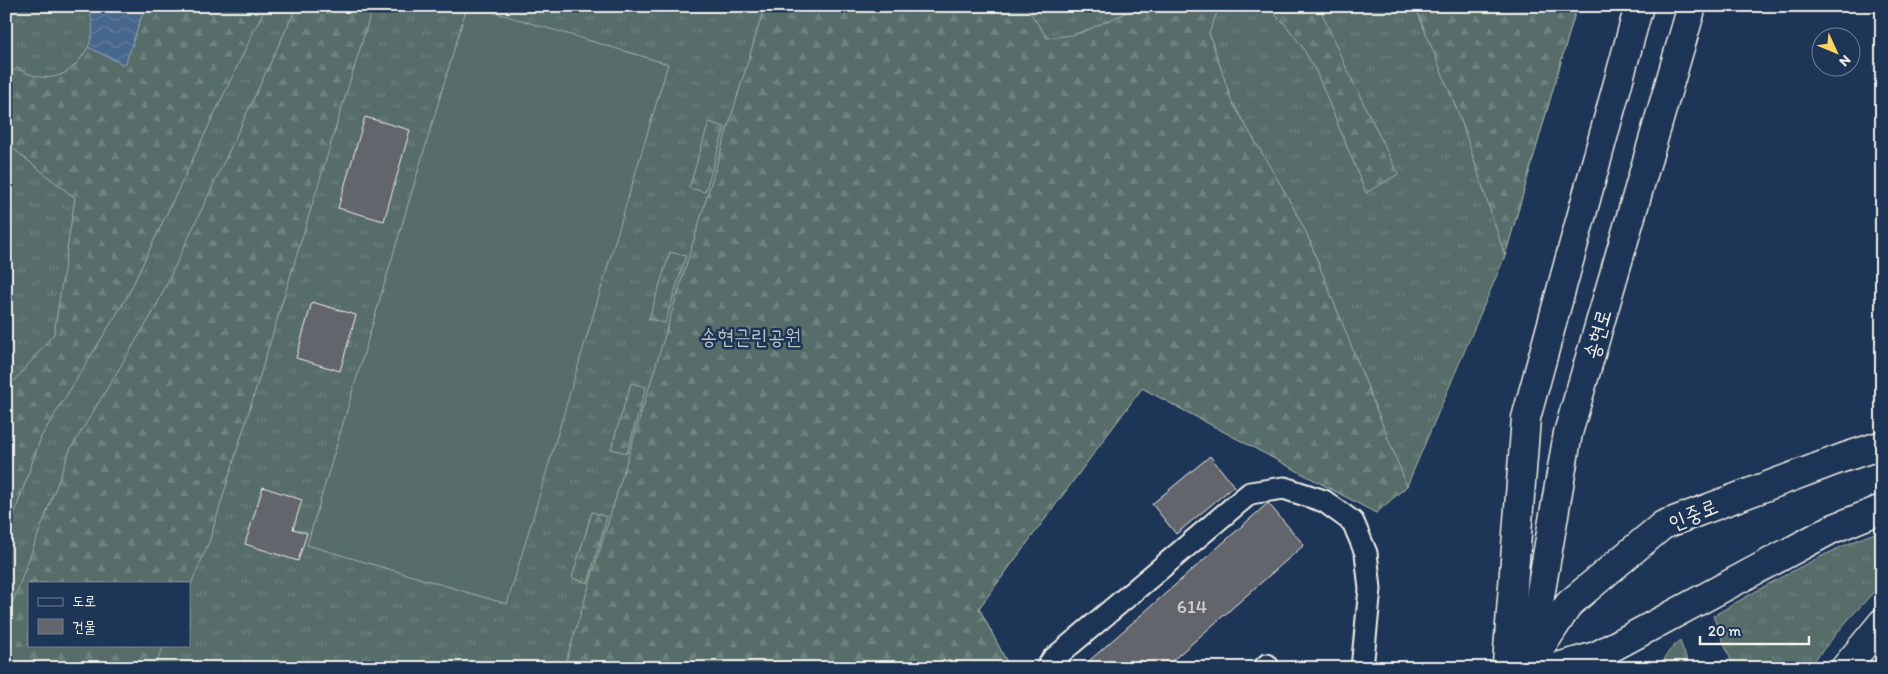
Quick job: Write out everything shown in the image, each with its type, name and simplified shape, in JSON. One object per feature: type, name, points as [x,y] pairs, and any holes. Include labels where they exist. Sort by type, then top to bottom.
[{"type":"street","points":[[1513,667],[1526,418],[1638,6]]},
{"type":"street","name":"송현로","points":[[1513,667],[1536,620],[1568,433],[1692,6]]},
{"type":"street","name":"인중로","points":[[1513,667],[1569,604],[1664,525],[1845,456],[1882,445]]},
{"type":"street","points":[[1554,668],[1596,656],[1832,530],[1882,509]]},
{"type":"street","points":[[1845,668],[1882,623]]},
{"type":"lane","points":[[1047,668],[1052,660],[1250,493],[1284,488],[1324,501],[1353,522],[1366,553],[1370,589],[1362,668]]},
{"type":"green space","name":"송현근린공원","points":[[6,6],[1577,6],[1505,256],[1407,486],[1376,513],[1142,388],[979,608],[1010,668],[6,668]]},
{"type":"green space","points":[[145,6],[266,6],[127,297],[41,437],[6,538],[6,391],[54,334],[75,198],[6,143],[6,77],[17,68],[39,77],[58,76],[74,66],[88,47],[125,65]]},
{"type":"green space","points":[[297,6],[373,6],[209,542],[190,587],[190,582],[28,582],[28,646],[164,646],[154,668],[6,668],[6,620],[70,450],[155,309]]},
{"type":"green space","points":[[467,6],[473,6],[668,64],[507,604],[307,545]]},
{"type":"green space","points":[[761,6],[1026,6],[1047,38],[1072,35],[1087,30],[1141,6],[1221,6],[1209,33],[1232,102],[1306,232],[1407,486],[1376,513],[1142,388],[979,608],[1010,668],[564,668],[762,15]]},
{"type":"green space","points":[[1267,6],[1319,6],[1342,59],[1398,174],[1366,193],[1316,71],[1301,45],[1285,24]]},
{"type":"green space","points":[[1415,6],[1577,6],[1505,256],[1461,120]]},
{"type":"green space","points":[[709,122],[725,127],[705,192],[689,188]]},
{"type":"green space","points":[[670,252],[686,256],[665,323],[649,319]]},
{"type":"green space","points":[[631,383],[646,387],[627,453],[611,449]]},
{"type":"green space","points":[[592,512],[607,517],[588,583],[572,578]]},
{"type":"green space","points":[[1882,530],[1882,583],[1808,668],[1734,668],[1713,616],[1817,558]]},
{"type":"green space","points":[[1680,641],[1690,668],[1663,668],[1664,660],[1668,653]]},
{"type":"water","points":[[86,6],[145,6],[125,65],[88,47],[93,26]]},
{"type":"building","points":[[365,117],[410,130],[384,221],[338,208]]},
{"type":"building","points":[[312,302],[356,315],[340,371],[296,358]]},
{"type":"building","points":[[1210,456],[1234,486],[1176,534],[1152,504]]},
{"type":"building","points":[[263,487],[302,500],[293,529],[307,533],[298,561],[245,544]]},
{"type":"building","points":[[1268,503],[1304,545],[1164,668],[1081,668]]}]
